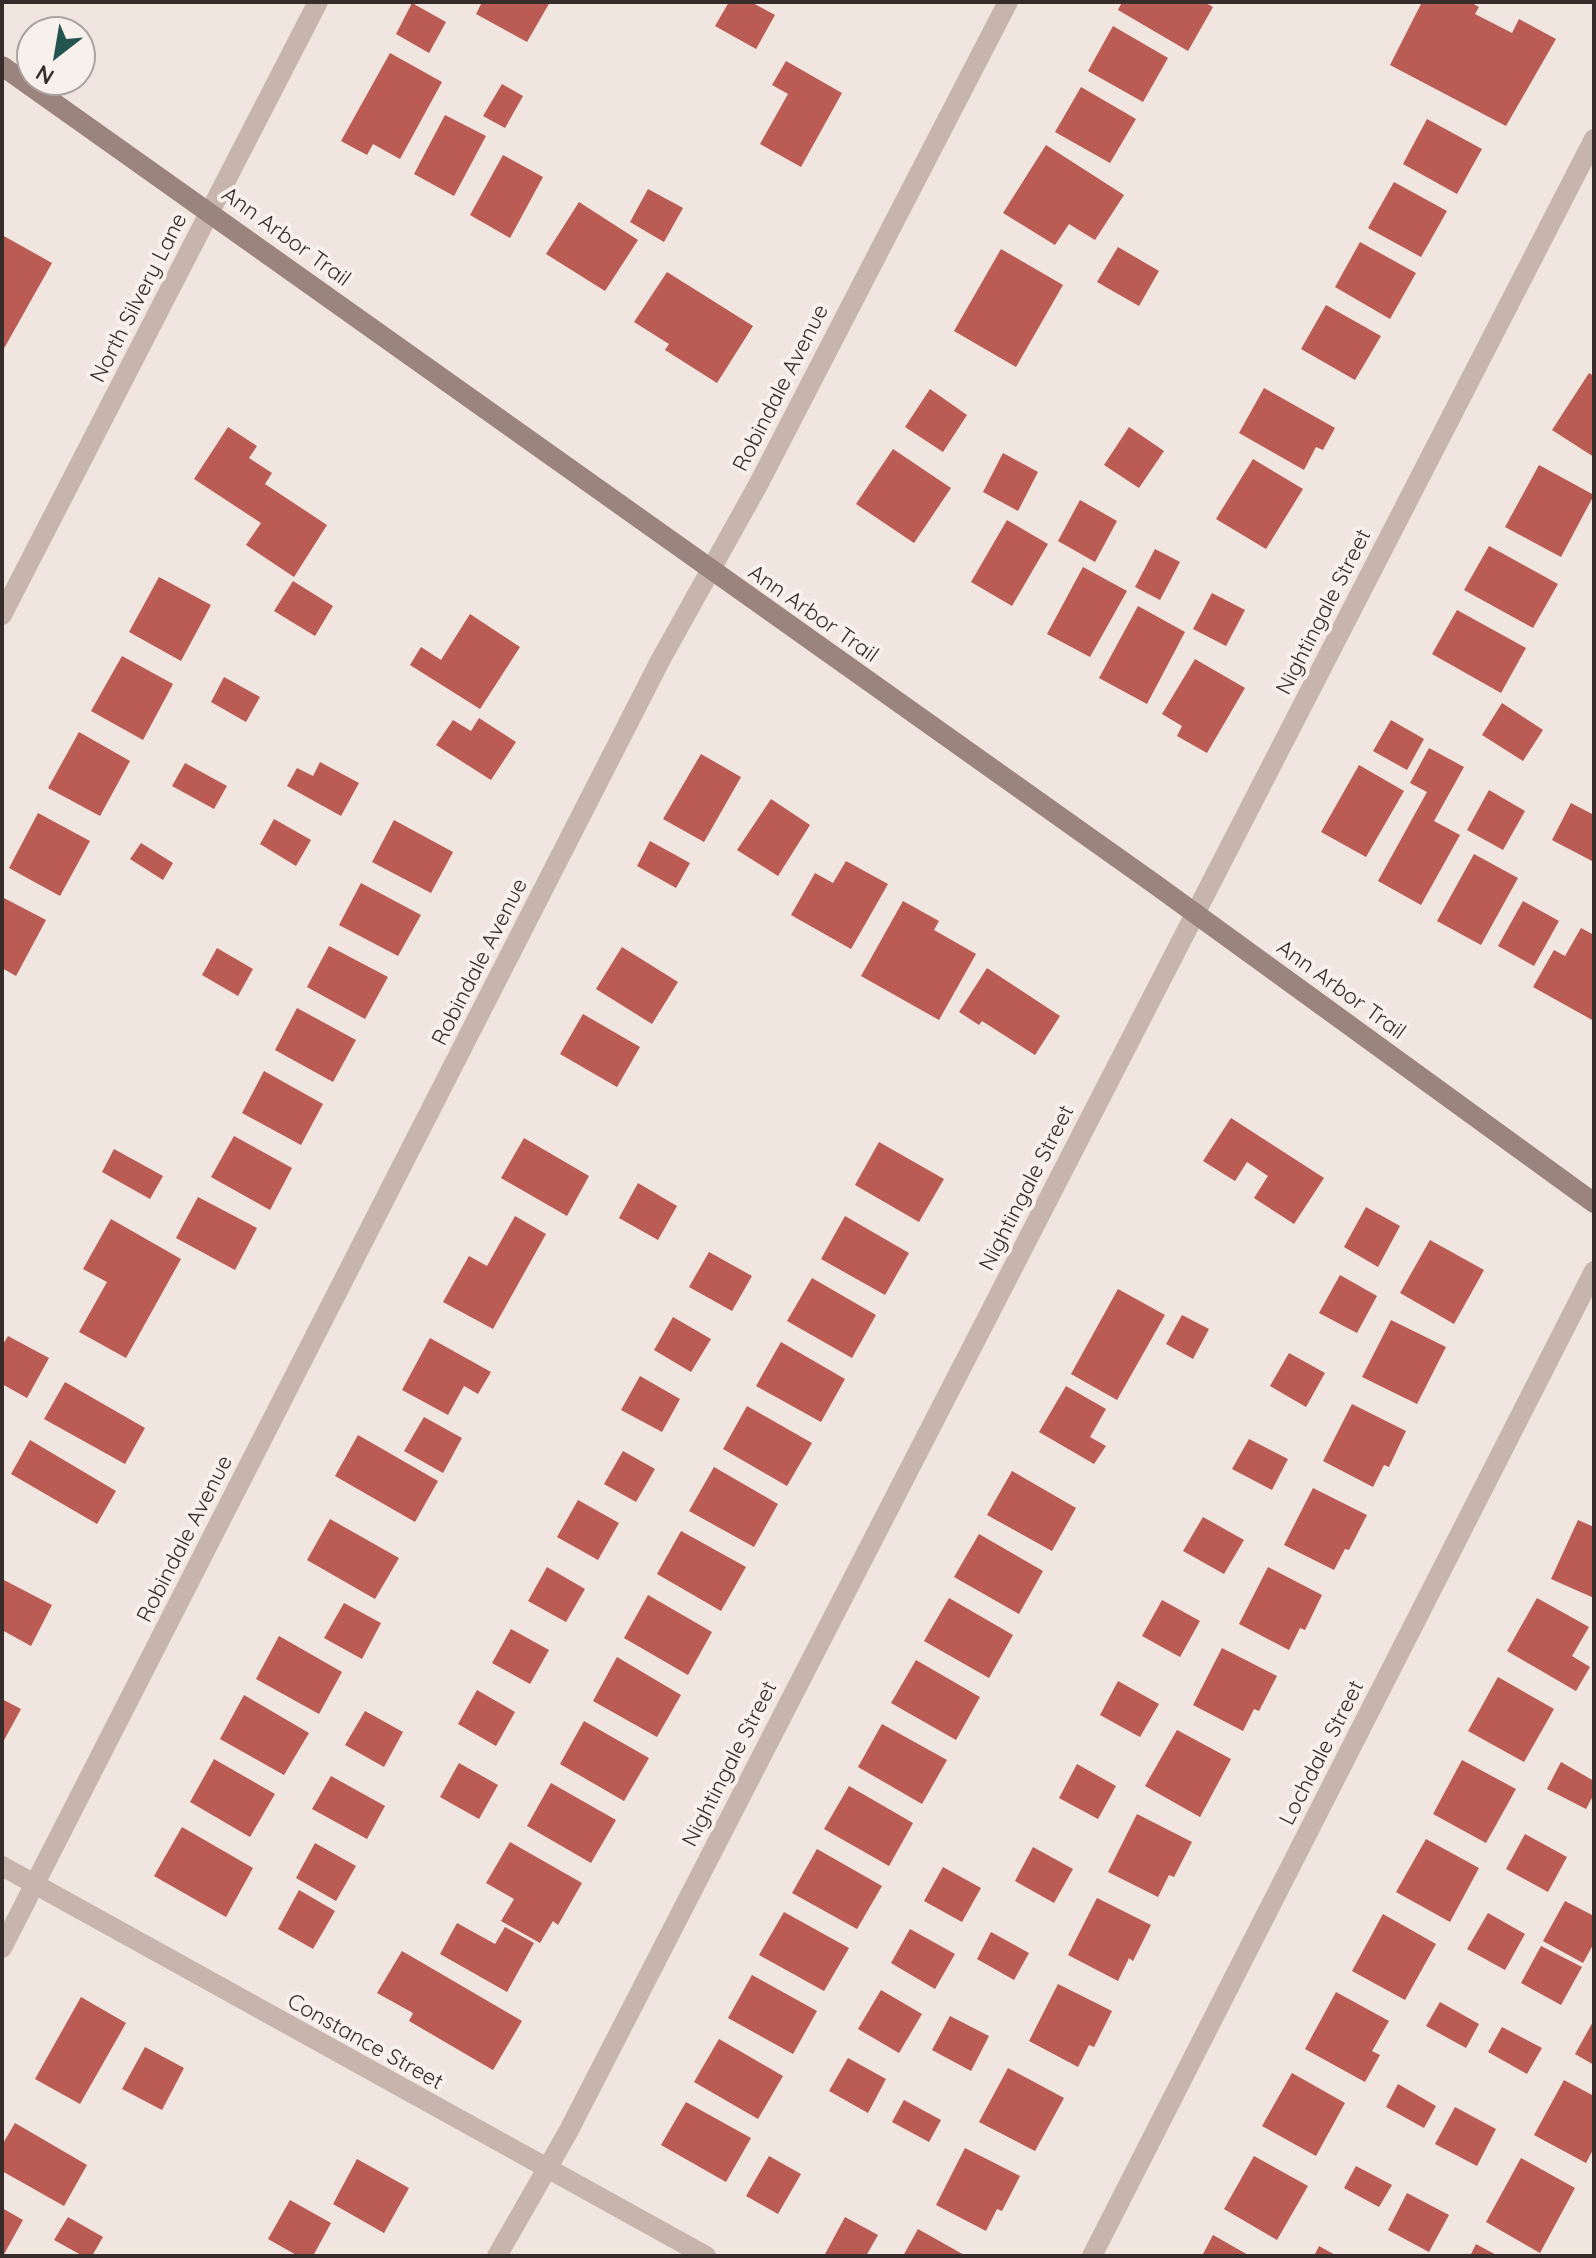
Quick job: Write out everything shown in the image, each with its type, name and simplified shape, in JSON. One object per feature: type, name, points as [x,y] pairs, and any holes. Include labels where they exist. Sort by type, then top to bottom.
[{"type":"street","name":"North Silvery Lane","points":[[2,615],[318,2]]},
{"type":"street","name":"Robindale Avenue","points":[[2,1948],[709,570],[758,485],[1008,2]]},
{"type":"street","name":"Ann Arbor Trail","points":[[2,66],[1195,914],[1594,1203]]},
{"type":"street","name":"Nightingale Street","points":[[497,2256],[544,2169],[568,2132],[1594,139]]},
{"type":"street","name":"Lochdale Street","points":[[1092,2256],[1594,1271]]},
{"type":"street","name":"Constance Street","points":[[2,1866],[544,2169],[706,2256]]},
{"type":"building","points":[[482,2],[550,2],[527,42],[476,14]]},
{"type":"building","points":[[729,2],[751,2],[775,15],[756,49],[715,26]]},
{"type":"building","points":[[1122,2],[1204,2],[1213,7],[1188,51],[1118,10]]},
{"type":"building","points":[[1422,2],[1470,2],[1479,7],[1475,14],[1512,33],[1519,19],[1556,39],[1506,126],[1390,65]]},
{"type":"building","points":[[412,3],[446,22],[429,53],[396,34]]},
{"type":"building","points":[[1113,26],[1168,58],[1143,102],[1088,71]]},
{"type":"building","points":[[390,53],[442,82],[400,159],[373,144],[367,155],[341,141]]},
{"type":"building","points":[[786,61],[842,93],[801,167],[760,144],[788,94],[772,85]]},
{"type":"building","points":[[502,84],[523,96],[505,128],[483,116]]},
{"type":"building","points":[[1081,87],[1136,119],[1110,163],[1055,132]]},
{"type":"building","points":[[445,115],[486,136],[454,196],[414,174]]},
{"type":"building","points":[[1427,119],[1482,149],[1457,194],[1403,164]]},
{"type":"building","points":[[1046,145],[1124,195],[1095,240],[1069,224],[1055,245],[1003,213]]},
{"type":"building","points":[[503,155],[543,177],[510,238],[470,215]]},
{"type":"building","points":[[1394,182],[1447,211],[1421,257],[1368,228]]},
{"type":"building","points":[[648,189],[683,208],[664,242],[630,222]]},
{"type":"building","points":[[579,202],[638,240],[605,291],[546,254]]},
{"type":"building","points":[[2,235],[52,263],[2,352]]},
{"type":"building","points":[[1360,242],[1416,273],[1390,319],[1335,287]]},
{"type":"building","points":[[1118,247],[1159,271],[1139,306],[1097,282]]},
{"type":"building","points":[[1001,249],[1063,285],[1016,367],[954,331]]},
{"type":"building","points":[[667,272],[753,326],[717,383],[665,350],[669,344],[634,322]]},
{"type":"building","points":[[1326,305],[1381,336],[1355,380],[1301,349]]},
{"type":"building","points":[[1589,373],[1594,376],[1594,457],[1552,430]]},
{"type":"building","points":[[1264,388],[1335,428],[1323,450],[1316,447],[1304,470],[1239,433]]},
{"type":"building","points":[[930,389],[967,415],[943,452],[905,427]]},
{"type":"building","points":[[228,427],[257,446],[249,458],[272,473],[265,484],[327,525],[294,577],[246,545],[261,523],[194,479]]},
{"type":"building","points":[[1129,427],[1164,451],[1139,488],[1104,465]]},
{"type":"building","points":[[893,449],[951,488],[914,543],[856,504]]},
{"type":"building","points":[[1003,453],[1038,472],[1018,511],[983,492]]},
{"type":"building","points":[[1253,459],[1303,489],[1266,549],[1216,519]]},
{"type":"building","points":[[1539,465],[1594,495],[1561,557],[1505,527]]},
{"type":"building","points":[[1080,500],[1117,521],[1095,562],[1058,541]]},
{"type":"building","points":[[1007,520],[1048,544],[1012,606],[971,582]]},
{"type":"building","points":[[1489,546],[1558,584],[1533,628],[1464,590]]},
{"type":"building","points":[[1155,549],[1180,562],[1160,600],[1135,587]]},
{"type":"building","points":[[1083,567],[1127,591],[1090,657],[1047,634]]},
{"type":"building","points":[[159,577],[211,605],[181,661],[129,632]]},
{"type":"building","points":[[293,581],[333,606],[315,636],[274,611]]},
{"type":"building","points":[[1212,593],[1245,610],[1226,646],[1193,629]]},
{"type":"building","points":[[1138,606],[1185,632],[1147,704],[1099,678]]},
{"type":"building","points":[[1457,610],[1526,648],[1501,693],[1432,654]]},
{"type":"building","points":[[470,614],[520,647],[480,709],[410,665],[421,647],[441,660]]},
{"type":"building","points":[[122,656],[173,684],[143,740],[91,711]]},
{"type":"building","points":[[1195,659],[1245,688],[1207,753],[1177,736],[1182,726],[1162,714]]},
{"type":"building","points":[[224,677],[260,697],[246,722],[211,702]]},
{"type":"building","points":[[1502,703],[1543,730],[1523,761],[1482,735]]},
{"type":"building","points":[[479,718],[516,742],[491,780],[436,745],[453,720],[471,731]]},
{"type":"building","points":[[1391,720],[1424,739],[1407,770],[1373,751]]},
{"type":"building","points":[[79,732],[130,761],[100,816],[48,788]]},
{"type":"building","points":[[1429,748],[1464,767],[1434,821],[1460,835],[1421,905],[1378,881],[1427,792],[1410,783]]},
{"type":"building","points":[[701,754],[741,777],[704,842],[663,819]]},
{"type":"building","points":[[320,762],[359,783],[341,816],[287,786],[297,768],[313,776]]},
{"type":"building","points":[[185,763],[227,786],[214,809],[172,786]]},
{"type":"building","points":[[1359,765],[1404,791],[1366,857],[1321,832]]},
{"type":"building","points":[[1489,790],[1525,811],[1503,850],[1467,830]]},
{"type":"building","points":[[771,799],[810,825],[778,876],[737,850]]},
{"type":"building","points":[[1571,803],[1594,815],[1592,861],[1552,840]]},
{"type":"building","points":[[38,813],[90,841],[60,896],[9,868]]},
{"type":"building","points":[[274,819],[311,840],[296,866],[260,844]]},
{"type":"building","points":[[394,820],[453,852],[431,893],[372,862]]},
{"type":"building","points":[[650,841],[690,863],[676,888],[637,866]]},
{"type":"building","points":[[141,843],[173,863],[163,880],[130,859]]},
{"type":"building","points":[[1474,854],[1518,878],[1481,945],[1437,921]]},
{"type":"building","points":[[846,861],[888,884],[851,949],[791,915],[815,873],[833,883]]},
{"type":"building","points":[[361,883],[421,915],[398,956],[339,925]]},
{"type":"building","points":[[2,897],[46,920],[16,976],[2,968]]},
{"type":"building","points":[[903,901],[939,921],[934,930],[976,954],[939,1020],[861,976]]},
{"type":"building","points":[[1523,901],[1559,921],[1534,966],[1498,946]]},
{"type":"building","points":[[1581,928],[1594,935],[1594,1021],[1533,987],[1554,950],[1565,956]]},
{"type":"building","points":[[329,946],[388,977],[365,1019],[307,987]]},
{"type":"building","points":[[622,947],[678,982],[652,1024],[596,989]]},
{"type":"building","points":[[217,948],[253,969],[238,996],[202,975]]},
{"type":"building","points":[[987,968],[1060,1016],[1035,1055],[982,1021],[979,1025],[959,1012]]},
{"type":"building","points":[[297,1008],[356,1040],[333,1082],[275,1050]]},
{"type":"building","points":[[583,1014],[640,1047],[617,1087],[560,1054]]},
{"type":"building","points":[[264,1071],[323,1104],[301,1145],[242,1113]]},
{"type":"building","points":[[1231,1118],[1324,1178],[1294,1224],[1254,1198],[1268,1176],[1247,1162],[1235,1181],[1203,1161]]},
{"type":"building","points":[[234,1136],[292,1168],[270,1210],[211,1177]]},
{"type":"building","points":[[524,1138],[589,1176],[567,1216],[501,1178]]},
{"type":"building","points":[[879,1142],[944,1179],[919,1222],[855,1185]]},
{"type":"building","points":[[114,1149],[163,1176],[150,1199],[102,1172]]},
{"type":"building","points":[[638,1183],[677,1206],[658,1240],[619,1218]]},
{"type":"building","points":[[198,1197],[257,1228],[235,1270],[176,1238]]},
{"type":"building","points":[[1366,1207],[1400,1226],[1378,1267],[1344,1247]]},
{"type":"building","points":[[515,1216],[546,1234],[493,1329],[443,1302],[469,1256],[487,1266]]},
{"type":"building","points":[[845,1216],[909,1253],[885,1295],[821,1259]]},
{"type":"building","points":[[111,1219],[181,1259],[126,1358],[79,1332],[107,1282],[83,1269]]},
{"type":"building","points":[[1430,1240],[1484,1270],[1454,1324],[1400,1293]]},
{"type":"building","points":[[709,1252],[752,1276],[732,1311],[689,1287]]},
{"type":"building","points":[[1340,1275],[1377,1296],[1357,1333],[1319,1313]]},
{"type":"building","points":[[812,1278],[876,1315],[852,1358],[787,1321]]},
{"type":"building","points":[[1118,1289],[1165,1315],[1117,1400],[1071,1374]]},
{"type":"building","points":[[1182,1315],[1209,1329],[1193,1359],[1166,1344]]},
{"type":"building","points":[[673,1317],[711,1339],[691,1372],[654,1350]]},
{"type":"building","points":[[1391,1320],[1446,1347],[1417,1404],[1362,1377]]},
{"type":"building","points":[[8,1336],[49,1358],[27,1398],[2,1384],[2,1346]]},
{"type":"building","points":[[430,1338],[491,1372],[478,1394],[464,1386],[448,1415],[402,1390]]},
{"type":"building","points":[[781,1342],[845,1379],[821,1422],[756,1386]]},
{"type":"building","points":[[1289,1353],[1325,1373],[1306,1407],[1270,1386]]},
{"type":"building","points":[[640,1376],[680,1399],[662,1432],[621,1410]]},
{"type":"building","points":[[65,1382],[145,1428],[125,1464],[44,1419]]},
{"type":"building","points":[[1066,1386],[1106,1409],[1090,1437],[1106,1446],[1094,1464],[1039,1432]]},
{"type":"building","points":[[1352,1404],[1406,1431],[1389,1467],[1384,1465],[1373,1487],[1323,1461]]},
{"type":"building","points":[[747,1406],[812,1443],[787,1486],[723,1449]]},
{"type":"building","points":[[424,1417],[462,1438],[443,1473],[404,1451]]},
{"type":"building","points":[[358,1435],[438,1481],[415,1522],[335,1476]]},
{"type":"building","points":[[1249,1439],[1288,1459],[1272,1490],[1232,1469]]},
{"type":"building","points":[[30,1440],[116,1491],[97,1524],[11,1474]]},
{"type":"building","points":[[623,1451],[655,1469],[636,1502],[604,1484]]},
{"type":"building","points":[[714,1467],[778,1504],[754,1547],[689,1511]]},
{"type":"building","points":[[1012,1471],[1076,1508],[1052,1551],[987,1515]]},
{"type":"building","points":[[1313,1488],[1367,1515],[1349,1550],[1345,1549],[1334,1570],[1284,1545]]},
{"type":"building","points":[[578,1500],[619,1523],[598,1560],[557,1537]]},
{"type":"building","points":[[1203,1517],[1244,1540],[1224,1574],[1183,1551]]},
{"type":"building","points":[[330,1519],[399,1558],[375,1599],[307,1560]]},
{"type":"building","points":[[1578,1520],[1594,1527],[1594,1598],[1551,1579]]},
{"type":"building","points":[[681,1531],[746,1567],[721,1611],[657,1574]]},
{"type":"building","points":[[979,1534],[1043,1571],[1019,1614],[954,1577]]},
{"type":"building","points":[[547,1567],[585,1589],[566,1622],[528,1601]]},
{"type":"building","points":[[1268,1567],[1322,1595],[1305,1630],[1300,1628],[1289,1650],[1239,1624]]},
{"type":"building","points":[[2,1579],[52,1605],[31,1646],[2,1630]]},
{"type":"building","points":[[648,1595],[712,1632],[688,1675],[624,1638]]},
{"type":"building","points":[[949,1598],[1013,1635],[989,1678],[924,1641]]},
{"type":"building","points":[[1537,1598],[1589,1627],[1572,1656],[1590,1667],[1576,1691],[1507,1651]]},
{"type":"building","points":[[1162,1600],[1200,1621],[1180,1657],[1142,1636]]},
{"type":"building","points":[[344,1603],[381,1623],[362,1659],[324,1638]]},
{"type":"building","points":[[511,1629],[549,1650],[530,1684],[492,1663]]},
{"type":"building","points":[[279,1636],[342,1672],[319,1714],[256,1679]]},
{"type":"building","points":[[1222,1648],[1277,1676],[1259,1711],[1254,1709],[1243,1731],[1193,1705]]},
{"type":"building","points":[[617,1657],[681,1695],[657,1737],[593,1701]]},
{"type":"building","points":[[916,1660],[980,1697],[956,1740],[891,1703]]},
{"type":"building","points":[[1498,1677],[1554,1709],[1524,1762],[1468,1731]]},
{"type":"building","points":[[1118,1681],[1159,1704],[1140,1737],[1100,1715]]},
{"type":"building","points":[[477,1690],[515,1712],[496,1746],[458,1724]]},
{"type":"building","points":[[244,1695],[309,1733],[284,1775],[220,1739]]},
{"type":"building","points":[[2,1699],[21,1709],[2,1744]]},
{"type":"building","points":[[365,1711],[403,1732],[384,1767],[345,1745]]},
{"type":"building","points":[[584,1721],[649,1758],[624,1801],[560,1764]]},
{"type":"building","points":[[882,1724],[947,1760],[922,1804],[858,1767]]},
{"type":"building","points":[[1177,1730],[1231,1759],[1200,1817],[1145,1786]]},
{"type":"building","points":[[214,1759],[275,1794],[250,1837],[190,1802]]},
{"type":"building","points":[[1462,1760],[1516,1789],[1486,1843],[1433,1814]]},
{"type":"building","points":[[1561,1762],[1594,1781],[1594,1794],[1586,1809],[1547,1789]]},
{"type":"building","points":[[459,1763],[498,1785],[479,1819],[440,1797]]},
{"type":"building","points":[[1077,1764],[1116,1786],[1098,1819],[1059,1798]]},
{"type":"building","points":[[331,1776],[385,1806],[367,1839],[312,1809]]},
{"type":"building","points":[[551,1783],[616,1820],[591,1863],[527,1826]]},
{"type":"building","points":[[849,1786],[913,1823],[889,1866],[824,1829]]},
{"type":"building","points":[[1137,1814],[1192,1842],[1174,1877],[1169,1875],[1158,1897],[1108,1872]]},
{"type":"building","points":[[182,1827],[253,1868],[226,1917],[154,1876]]},
{"type":"building","points":[[1525,1834],[1567,1857],[1548,1892],[1506,1869]]},
{"type":"building","points":[[1426,1839],[1479,1868],[1450,1922],[1396,1892]]},
{"type":"building","points":[[510,1842],[582,1883],[558,1925],[553,1921],[540,1943],[501,1921],[514,1899],[486,1883]]},
{"type":"building","points":[[315,1843],[356,1866],[336,1901],[296,1878]]},
{"type":"building","points":[[1033,1847],[1073,1869],[1054,1903],[1015,1881]]},
{"type":"building","points":[[817,1849],[882,1886],[857,1929],[792,1893]]},
{"type":"building","points":[[943,1867],[981,1888],[962,1922],[924,1901]]},
{"type":"building","points":[[299,1890],[335,1911],[313,1949],[278,1929]]},
{"type":"building","points":[[1097,1898],[1151,1925],[1133,1961],[1129,1958],[1118,1981],[1068,1955]]},
{"type":"building","points":[[1565,1901],[1594,1916],[1594,1943],[1583,1963],[1543,1941]]},
{"type":"building","points":[[784,1912],[849,1948],[824,1991],[759,1955]]},
{"type":"building","points":[[1488,1913],[1525,1934],[1505,1970],[1467,1949]]},
{"type":"building","points":[[1383,1914],[1436,1944],[1405,2000],[1352,1971]]},
{"type":"building","points":[[457,1923],[495,1944],[505,1927],[534,1943],[507,1992],[440,1954]]},
{"type":"building","points":[[910,1929],[955,1954],[935,1989],[891,1963]]},
{"type":"building","points":[[991,1932],[1029,1953],[1014,1980],[977,1959]]},
{"type":"building","points":[[1541,1946],[1582,1967],[1561,2005],[1521,1983]]},
{"type":"building","points":[[402,1951],[522,2021],[493,2070],[409,2021],[413,2013],[377,1993]]},
{"type":"building","points":[[752,1975],[817,2011],[793,2054],[728,2018]]},
{"type":"building","points":[[1058,1984],[1112,2011],[1094,2047],[1089,2045],[1078,2067],[1029,2041]]},
{"type":"building","points":[[881,1990],[922,2014],[899,2053],[858,2029]]},
{"type":"building","points":[[1336,1992],[1389,2021],[1372,2051],[1380,2055],[1365,2082],[1305,2049]]},
{"type":"building","points":[[81,1997],[126,2023],[80,2104],[35,2079]]},
{"type":"building","points":[[1440,2002],[1479,2024],[1466,2048],[1426,2026]]},
{"type":"building","points":[[950,2016],[989,2036],[971,2071],[932,2050]]},
{"type":"building","points":[[1594,2020],[1594,2065],[1575,2054]]},
{"type":"building","points":[[1502,2027],[1542,2048],[1527,2074],[1488,2052]]},
{"type":"building","points":[[719,2039],[783,2076],[758,2119],[694,2082]]},
{"type":"building","points":[[145,2047],[184,2068],[162,2110],[122,2089]]},
{"type":"building","points":[[848,2058],[886,2079],[868,2113],[829,2091]]},
{"type":"building","points":[[1008,2068],[1064,2098],[1035,2151],[979,2122]]},
{"type":"building","points":[[1292,2073],[1345,2103],[1316,2156],[1262,2126]]},
{"type":"building","points":[[1564,2080],[1594,2096],[1594,2148],[1586,2163],[1534,2135]]},
{"type":"building","points":[[1398,2084],[1436,2106],[1424,2128],[1386,2107]]},
{"type":"building","points":[[904,2100],[941,2120],[929,2142],[892,2122]]},
{"type":"building","points":[[686,2102],[751,2138],[726,2182],[661,2145]]},
{"type":"building","points":[[1455,2107],[1496,2129],[1477,2166],[1435,2144]]},
{"type":"building","points":[[15,2123],[87,2165],[64,2206],[2,2171],[2,2145]]},
{"type":"building","points":[[965,2148],[1020,2176],[1002,2211],[997,2209],[986,2231],[936,2205]]},
{"type":"building","points":[[769,2156],[801,2174],[778,2214],[746,2196]]},
{"type":"building","points":[[1254,2156],[1308,2186],[1277,2240],[1224,2209]]},
{"type":"building","points":[[1521,2158],[1575,2188],[1540,2253],[1486,2222]]},
{"type":"building","points":[[357,2159],[409,2188],[384,2233],[333,2204]]},
{"type":"building","points":[[1356,2166],[1392,2185],[1379,2207],[1344,2188]]},
{"type":"building","points":[[1407,2193],[1449,2215],[1429,2252],[1388,2230]]},
{"type":"building","points":[[290,2200],[331,2223],[313,2256],[298,2256],[268,2239]]},
{"type":"building","points":[[2,2208],[23,2220],[3,2256],[2,2256]]},
{"type":"building","points":[[68,2217],[103,2237],[92,2256],[83,2256],[54,2240]]},
{"type":"building","points":[[845,2217],[878,2235],[866,2256],[824,2256]]},
{"type":"building","points":[[918,2229],[966,2256],[903,2256]]},
{"type":"building","points":[[1213,2235],[1250,2256],[1202,2256]]},
{"type":"building","points":[[1476,2244],[1498,2256],[1470,2256]]},
{"type":"building","points":[[1319,2246],[1337,2256],[1314,2256]]}]
